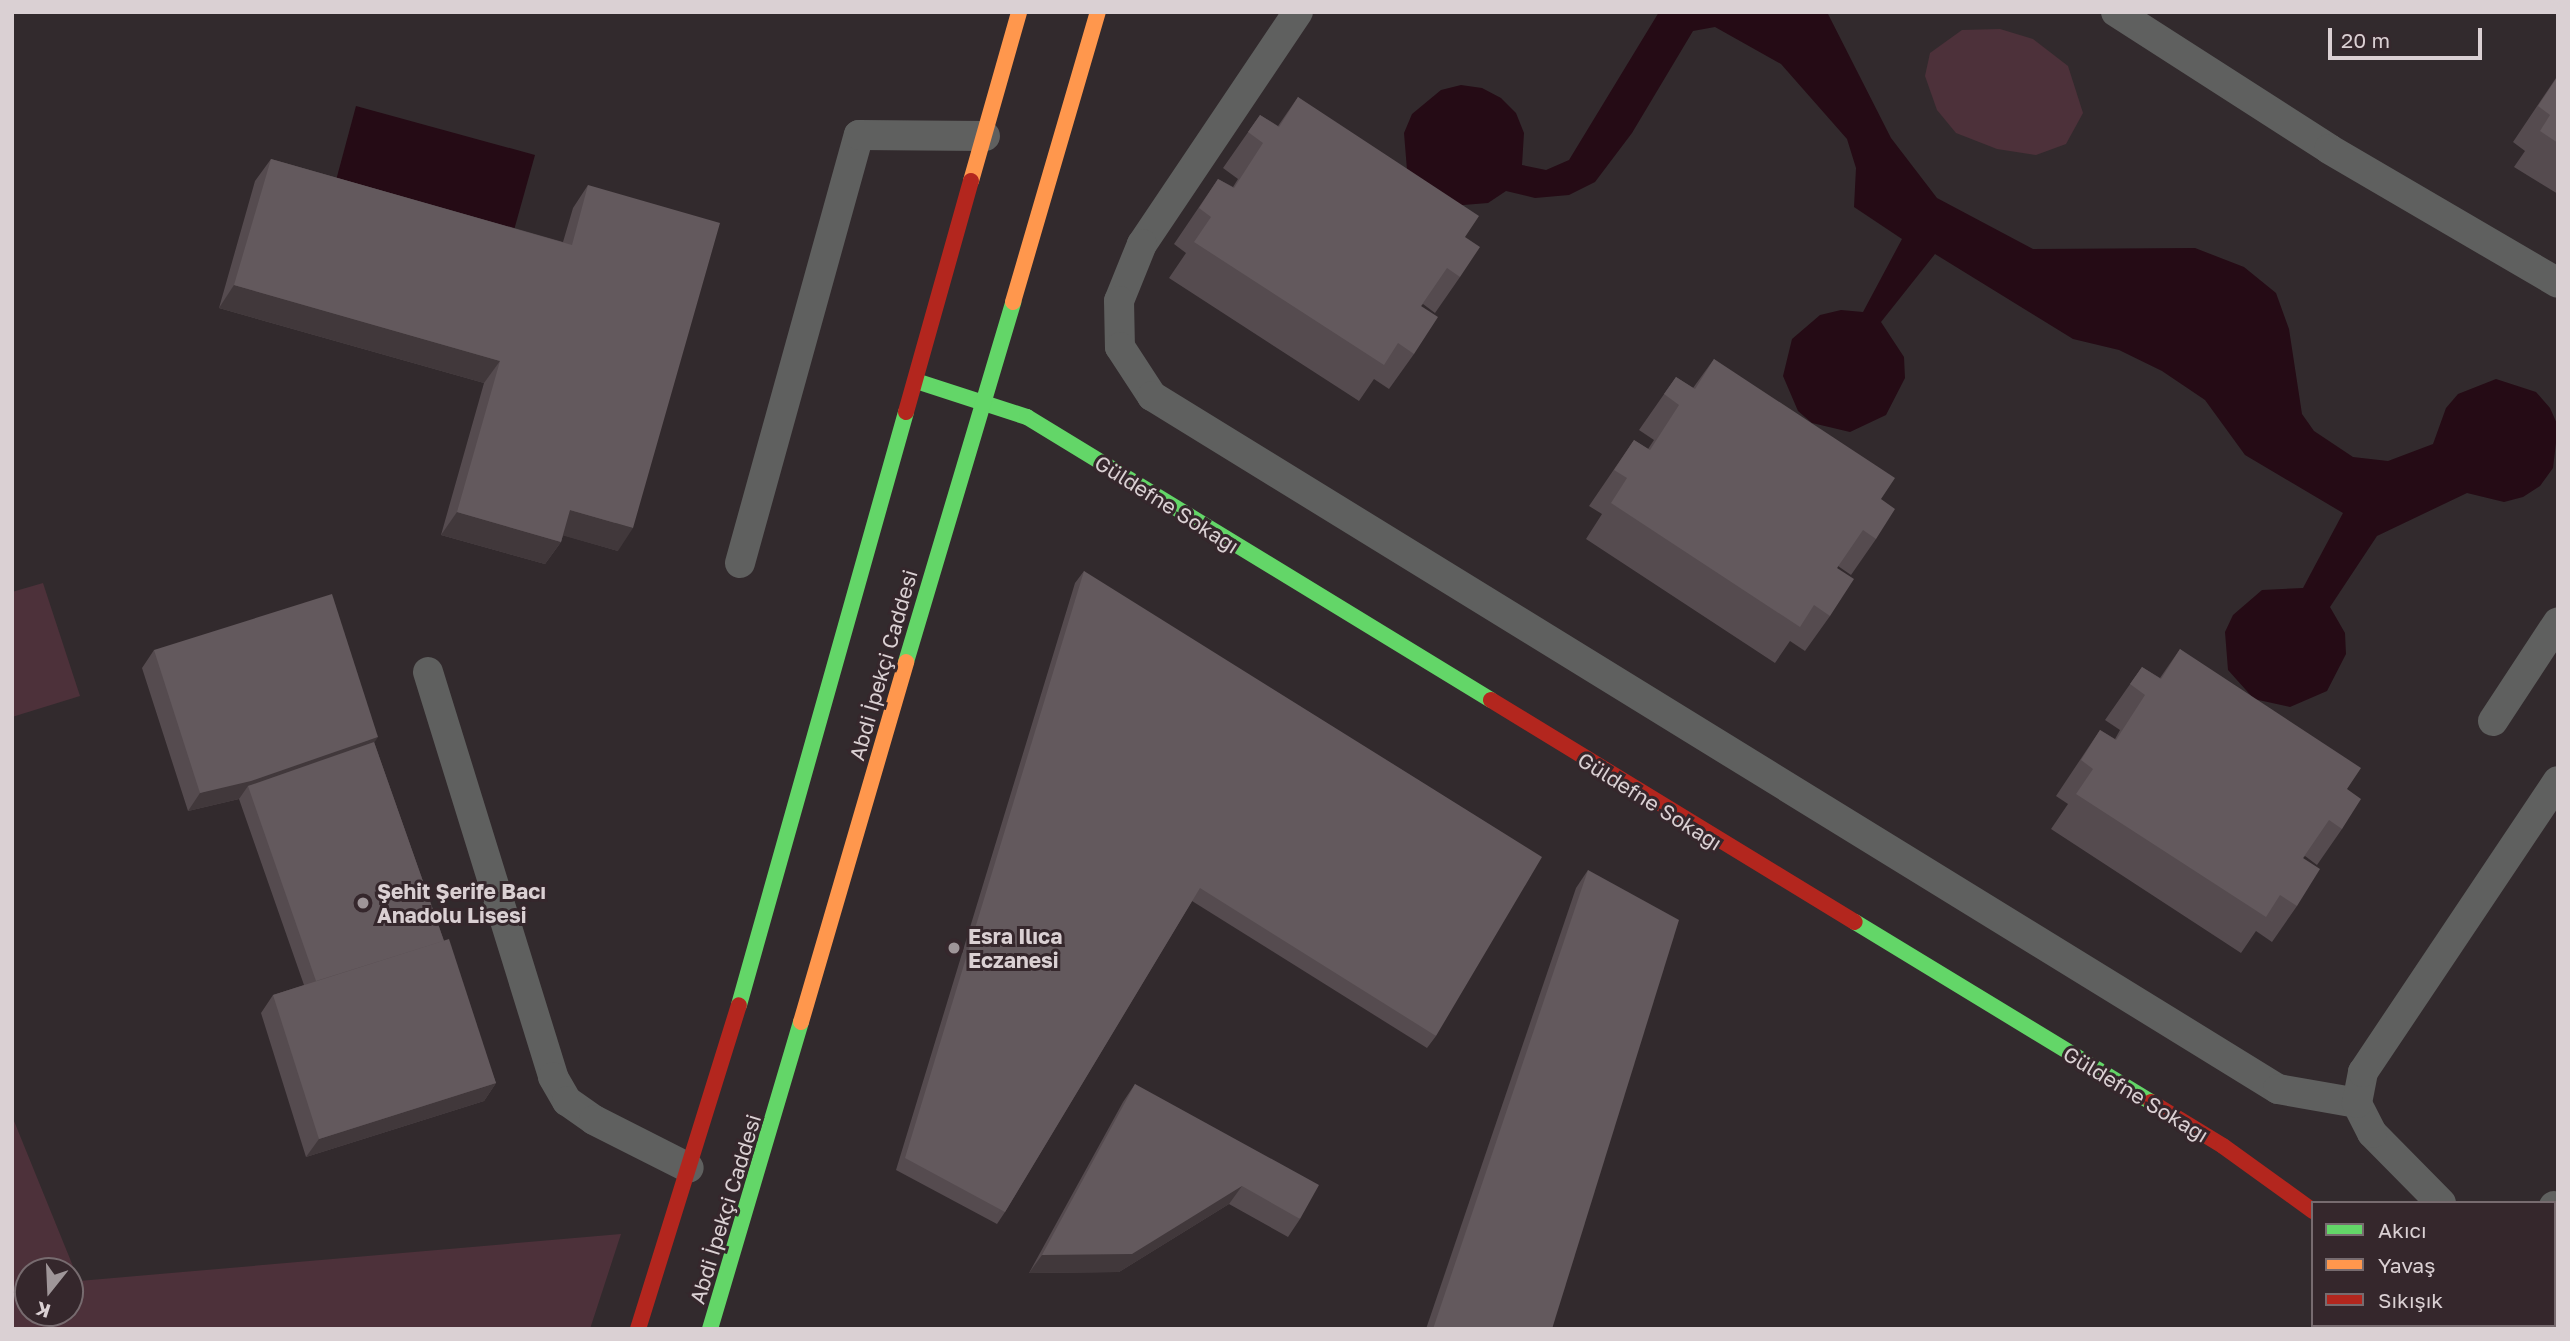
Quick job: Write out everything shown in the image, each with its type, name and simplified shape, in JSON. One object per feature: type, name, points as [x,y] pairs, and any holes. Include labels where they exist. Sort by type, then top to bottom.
[{"type":"street","points":[[638,1329],[689,1168],[1019,12]]},
{"type":"street","name":"Abdi İpekçi Caddesi","points":[[710,1329],[1098,12]]},
{"type":"street","name":"Güldefne Sokağı","points":[[916,380],[1027,417],[1779,879],[2224,1146],[2311,1211]]},
{"type":"lane","points":[[1298,12],[1142,244],[1119,301],[1120,347],[1152,396],[2278,1089],[2357,1103]]},
{"type":"lane","points":[[2116,12],[2329,149],[2558,283]]},
{"type":"lane","points":[[740,563],[859,135],[985,136]]},
{"type":"lane","points":[[2493,721],[2558,622]]},
{"type":"lane","points":[[428,673],[553,1077],[567,1101],[594,1120],[689,1168]]},
{"type":"lane","points":[[2439,1201],[2372,1133],[2357,1103],[2363,1072],[2558,781]]},
{"type":"shaded area","points":[[1659,12],[1827,12],[1891,138],[1937,198],[2033,249],[2195,248],[2244,267],[2276,293],[2289,329],[2302,414],[2314,431],[2353,457],[2388,461],[2433,444],[2446,408],[2458,394],[2496,379],[2536,392],[2550,408],[2558,426],[2553,468],[2540,486],[2523,497],[2504,502],[2467,493],[2377,536],[2330,607],[2345,633],[2346,654],[2327,691],[2290,707],[2254,699],[2228,670],[2225,632],[2233,615],[2262,590],[2303,588],[2343,513],[2245,455],[2205,400],[2162,371],[2119,350],[2073,339],[1935,254],[1881,322],[1904,357],[1905,378],[1886,415],[1850,432],[1812,423],[1798,411],[1783,376],[1792,339],[1820,315],[1841,310],[1863,312],[1902,239],[1854,207],[1856,168],[1847,139],[1781,64],[1715,27],[1693,31],[1632,133],[1595,182],[1569,195],[1535,198],[1506,191],[1488,203],[1451,206],[1407,170],[1404,133],[1412,114],[1441,90],[1461,85],[1482,88],[1501,98],[1516,113],[1524,133],[1522,165],[1546,170],[1569,160]]},
{"type":"shaded area","points":[[2000,29],[2033,39],[2068,66],[2083,113],[2066,144],[2036,155],[1997,149],[1956,133],[1937,110],[1925,76],[1930,53],[1962,30]]},
{"type":"shaded area","points":[[356,106],[535,155],[509,248],[331,199]]},
{"type":"shaded area","points":[[43,583],[80,696],[12,717],[12,592]]},
{"type":"shaded area","points":[[12,1116],[69,1257],[14,1257],[14,1327],[84,1327],[84,1281],[621,1234],[590,1329],[12,1329]]},
{"type":"building","points":[[2558,76],[2558,143],[2540,131],[2550,115],[2538,106]]},
{"type":"building","points":[[1298,97],[1479,216],[1465,237],[1480,247],[1460,277],[1447,268],[1421,306],[1438,317],[1414,354],[1398,343],[1384,365],[1194,242],[1211,217],[1199,208],[1218,179],[1234,188],[1263,143],[1248,132],[1260,115],[1279,127]]},
{"type":"building","points":[[271,159],[572,245],[588,185],[720,223],[633,528],[570,510],[561,542],[457,512],[500,361],[234,285]]},
{"type":"building","points":[[1714,359],[1895,478],[1881,499],[1895,509],[1876,539],[1863,530],[1837,568],[1854,579],[1830,616],[1814,605],[1800,627],[1611,503],[1627,478],[1614,470],[1634,440],[1650,450],[1679,405],[1664,394],[1676,377],[1695,389]]},
{"type":"building","points":[[1084,571],[1542,857],[1436,1036],[1200,888],[1005,1212],[905,1158]]},
{"type":"building","points":[[332,594],[378,737],[251,781],[200,793],[154,650]]},
{"type":"building","points":[[2180,649],[2361,768],[2347,789],[2361,799],[2342,829],[2329,820],[2303,858],[2320,869],[2297,906],[2280,895],[2266,917],[2076,794],[2093,769],[2081,760],[2100,730],[2116,740],[2145,695],[2130,684],[2142,667],[2161,679]]},
{"type":"building","points":[[374,742],[444,941],[316,981],[248,786]]},
{"type":"building","points":[[1588,870],[1679,920],[1552,1329],[1433,1329]]},
{"type":"building","points":[[449,939],[496,1083],[319,1139],[273,995]]},
{"type":"building","points":[[1135,1084],[1319,1185],[1300,1219],[1242,1186],[1132,1254],[1042,1255]]},
{"type":"building","points":[[2558,1226],[2558,1329],[2525,1329],[2556,1327]]},
{"type":"traffic: fast","points":[[906,662],[1013,302]]},
{"type":"traffic: fast","points":[[916,381],[1027,417],[1491,700]]},
{"type":"traffic: fast","points":[[739,1005],[906,412]]},
{"type":"traffic: fast","points":[[1855,922],[2151,1102]]},
{"type":"traffic: fast","points":[[710,1329],[801,1022]]},
{"type":"traffic: slow","points":[[971,181],[1019,12]]},
{"type":"traffic: slow","points":[[1013,302],[1098,12]]},
{"type":"traffic: slow","points":[[801,1022],[906,662]]},
{"type":"traffic: jam","points":[[906,412],[971,181]]},
{"type":"traffic: jam","points":[[1491,700],[1855,922]]},
{"type":"traffic: jam","points":[[638,1329],[739,1005]]},
{"type":"traffic: jam","points":[[2151,1102],[2223,1146],[2311,1210]]},
{"type":"place","name":"Şehit Şerife Bacı Anadolu Lisesi","points":[[363,903]]},
{"type":"place","name":"Esra Ilıca Eczanesi","points":[[954,948]]}]
